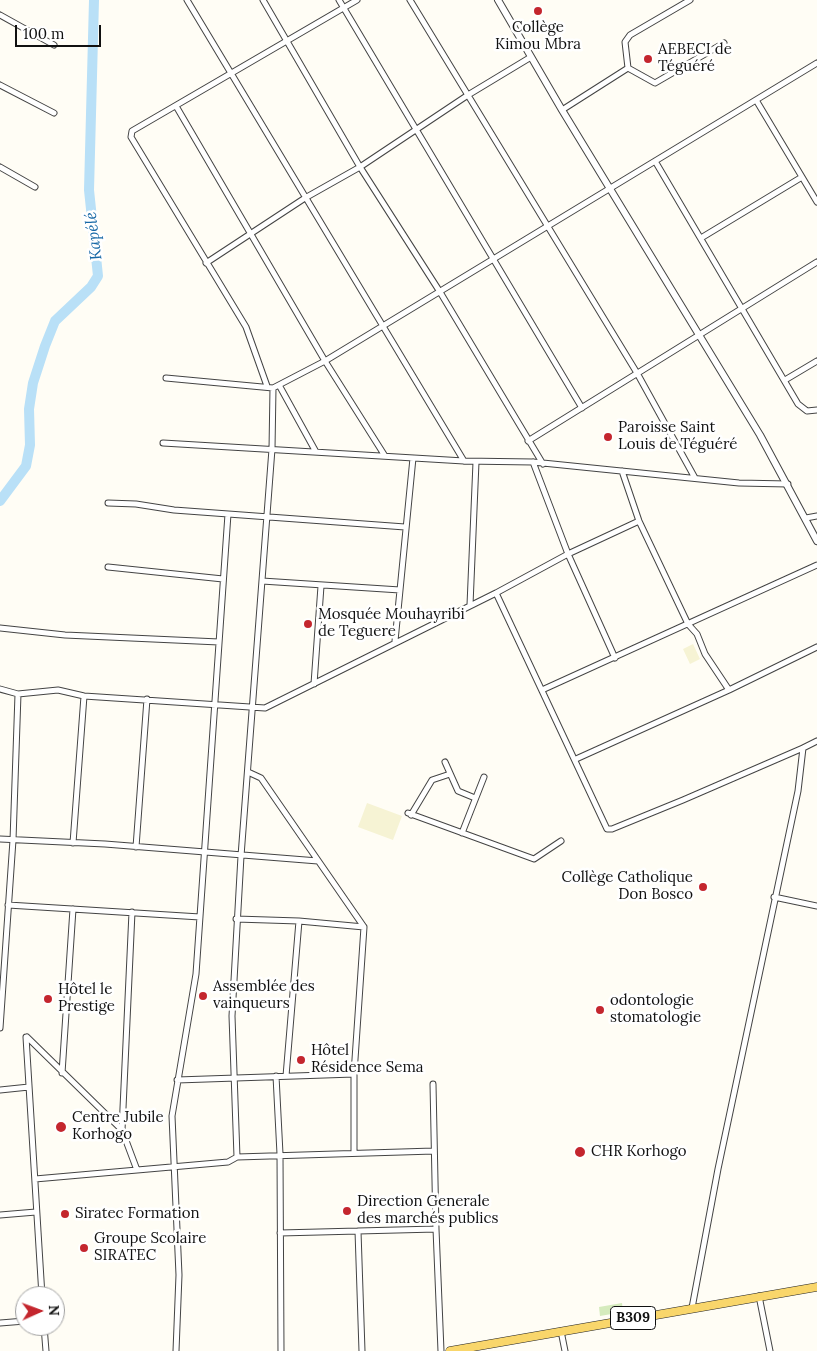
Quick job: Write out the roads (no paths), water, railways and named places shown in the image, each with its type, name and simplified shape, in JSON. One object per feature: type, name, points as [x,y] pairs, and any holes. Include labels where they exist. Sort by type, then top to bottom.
[{"type":"main road","name":"B309","points":[[450,1351],[817,1287]]},
{"type":"street","points":[[187,0],[464,461]]},
{"type":"street","points":[[263,0],[360,167],[440,292],[543,464]]},
{"type":"street","points":[[339,0],[582,408]]},
{"type":"street","points":[[267,386],[246,327],[131,137],[132,131],[357,0]]},
{"type":"street","points":[[410,0],[637,374],[695,478]]},
{"type":"street","points":[[498,0],[562,110],[611,188],[788,484],[817,541]]},
{"type":"street","points":[[628,68],[625,42],[630,35],[690,0]]},
{"type":"street","points":[[0,16],[54,44]]},
{"type":"street","points":[[628,68],[654,83],[724,43]]},
{"type":"street","points":[[206,263],[305,198],[360,167],[468,95],[532,57]]},
{"type":"street","points":[[273,388],[325,361],[817,63]]},
{"type":"street","points":[[562,110],[628,68]]},
{"type":"street","points":[[0,85],[54,112]]},
{"type":"street","points":[[756,100],[817,202]]},
{"type":"street","points":[[176,106],[325,361],[385,456]]},
{"type":"street","points":[[655,161],[803,409],[807,411],[817,410]]},
{"type":"street","points":[[0,167],[35,187]]},
{"type":"street","points":[[701,238],[802,177]]},
{"type":"street","points":[[528,441],[817,262]]},
{"type":"street","points":[[785,380],[817,361]]},
{"type":"street","points":[[166,378],[273,388]]},
{"type":"street","points":[[279,384],[316,452]]},
{"type":"street","points":[[237,1157],[232,1016],[236,919],[272,449],[273,388]]},
{"type":"street","points":[[163,443],[476,462],[533,462],[739,483],[788,484]]},
{"type":"street","points":[[395,641],[412,458]]},
{"type":"street","points":[[470,605],[476,462]]},
{"type":"street","points":[[533,462],[568,554],[615,658]]},
{"type":"street","points":[[622,471],[639,521],[688,624],[697,634],[706,654],[729,690]]},
{"type":"street","points":[[108,503],[405,527]]},
{"type":"street","points":[[176,1351],[179,1275],[172,1116],[176,1080],[196,974],[228,514]]},
{"type":"street","points":[[806,518],[817,516]]},
{"type":"street","points":[[0,688],[18,694],[58,690],[84,696],[215,703],[265,708],[395,641],[496,593],[568,554],[639,521]]},
{"type":"street","points":[[542,690],[817,565]]},
{"type":"street","points":[[108,567],[222,580]]},
{"type":"street","points":[[262,581],[400,590]]},
{"type":"street","points":[[314,684],[321,586]]},
{"type":"street","points":[[496,593],[576,759],[604,825],[609,830],[817,741]]},
{"type":"street","points":[[0,628],[66,635],[219,642]]},
{"type":"street","points":[[576,759],[729,690],[817,647]]},
{"type":"street","points":[[0,1028],[12,840],[18,694]]},
{"type":"street","points":[[73,843],[84,696]]},
{"type":"street","points":[[136,847],[148,699]]},
{"type":"street","points":[[692,1308],[774,897],[798,791],[803,748]]},
{"type":"street","points":[[445,762],[458,791],[476,798]]},
{"type":"street","points":[[248,772],[261,778],[364,927],[354,1074],[354,1153]]},
{"type":"street","points":[[450,774],[432,780],[409,814],[534,859],[561,841]]},
{"type":"street","points":[[462,833],[484,777]]},
{"type":"street","points":[[0,839],[318,861]]},
{"type":"street","points":[[774,897],[817,906]]},
{"type":"street","points":[[8,905],[200,917]]},
{"type":"street","points":[[62,1073],[73,909]]},
{"type":"street","points":[[132,912],[122,1130],[137,1170]]},
{"type":"street","points":[[236,919],[299,921],[364,927]]},
{"type":"street","points":[[286,1076],[299,921]]},
{"type":"street","points":[[41,1286],[26,1037],[122,1130]]},
{"type":"street","points":[[176,1080],[354,1074]]},
{"type":"street","points":[[276,1076],[280,1154],[281,1351]]},
{"type":"street","points":[[433,1084],[441,1351]]},
{"type":"street","points":[[0,1090],[28,1087]]},
{"type":"street","points":[[35,1179],[228,1162],[237,1157],[280,1154],[434,1151]]},
{"type":"street","points":[[0,1215],[36,1212]]},
{"type":"street","points":[[280,1233],[436,1229]]},
{"type":"street","points":[[358,1231],[362,1351]]},
{"type":"street","points":[[759,1296],[770,1351]]},
{"type":"street","points":[[0,1323],[15,1322]]},
{"type":"street","points":[[561,1331],[565,1351]]},
{"type":"street","points":[[45,1336],[46,1351]]},
{"type":"waterway","name":"Kapélé","points":[[0,501],[26,466],[30,445],[29,409],[33,383],[55,321],[91,287],[98,276],[89,190],[94,0]]},
{"type":"place","name":"Collège Kimou Mbra","points":[[538,11]]},
{"type":"place","name":"AEBECI de Téguéré","points":[[648,59]]},
{"type":"place","name":"Paroisse Saint Louis de Téguéré","points":[[608,437]]},
{"type":"place","name":"Mosquée Mouhayribi de Teguere","points":[[308,624]]},
{"type":"place","name":"Collège Catholique Don Bosco","points":[[703,887]]},
{"type":"place","name":"Assemblée des vainqueurs","points":[[203,996]]},
{"type":"place","name":"Hôtel le Prestige","points":[[48,999]]},
{"type":"place","name":"odontologie stomatologie","points":[[600,1010]]},
{"type":"place","name":"Hôtel Résidence Sema","points":[[301,1060]]},
{"type":"place","name":"Centre Jubile Korhogo","points":[[61,1127]]},
{"type":"place","name":"CHR Korhogo","points":[[580,1152]]},
{"type":"place","name":"Direction Generale des marchés publics","points":[[347,1211]]},
{"type":"place","name":"Siratec Formation","points":[[65,1214]]},
{"type":"place","name":"Groupe Scolaire SIRATEC","points":[[84,1248]]}]
